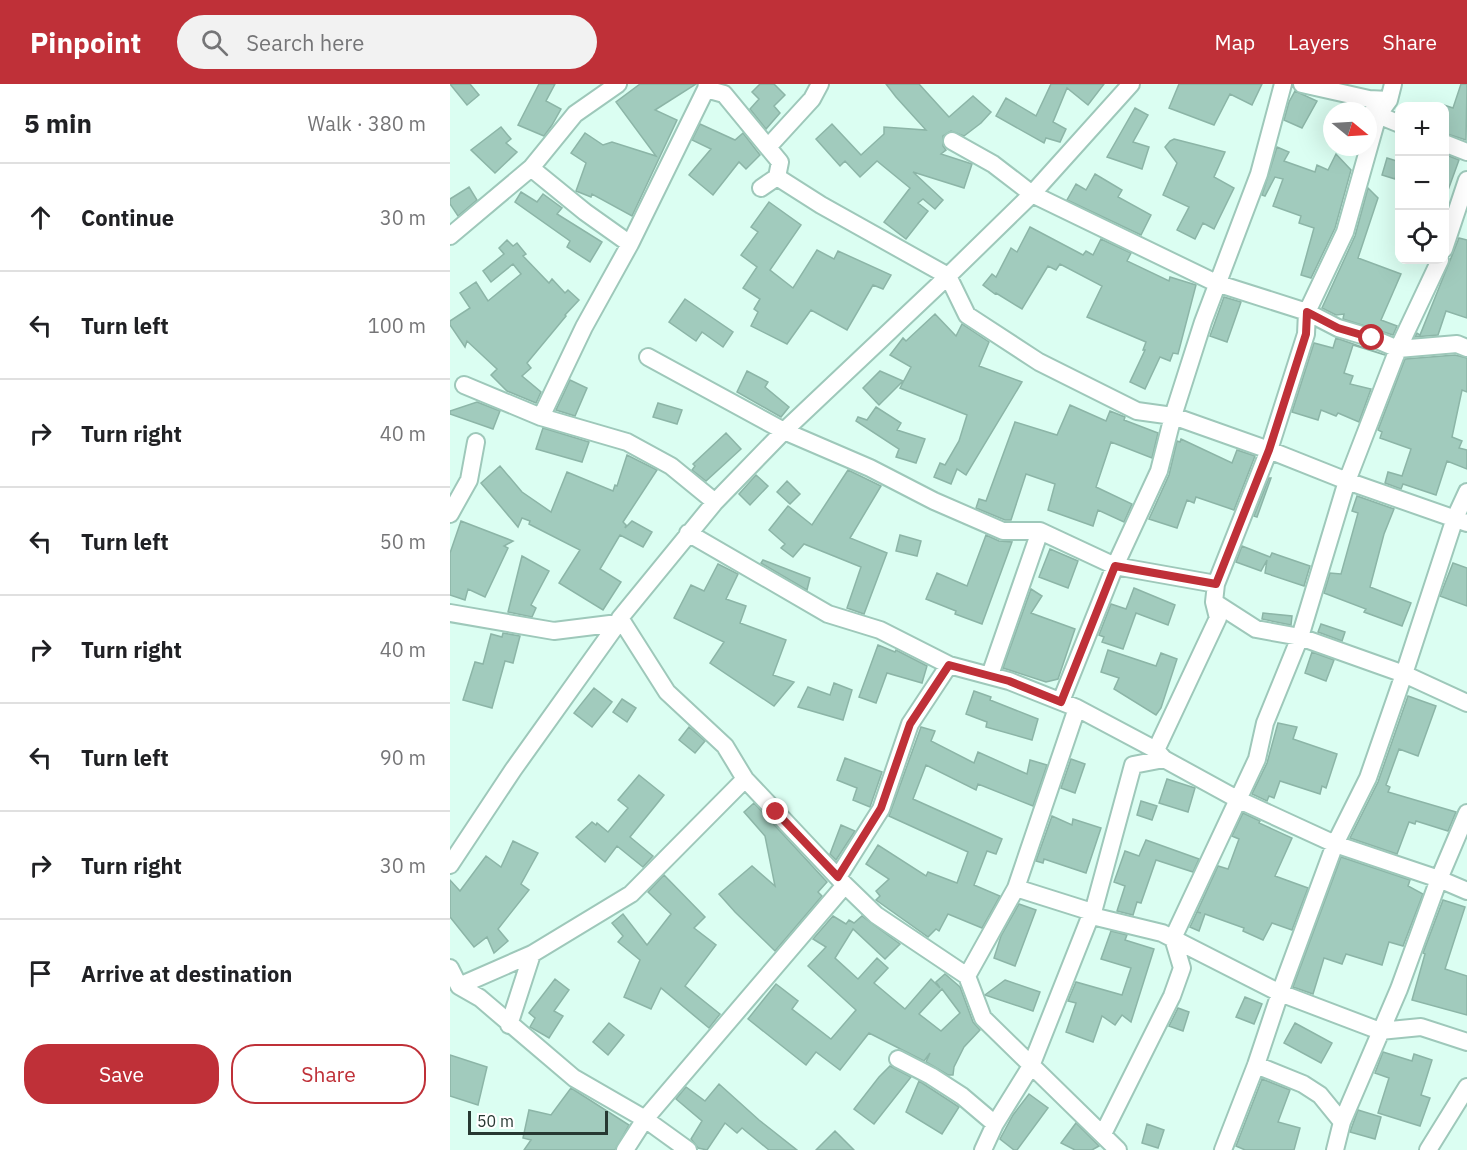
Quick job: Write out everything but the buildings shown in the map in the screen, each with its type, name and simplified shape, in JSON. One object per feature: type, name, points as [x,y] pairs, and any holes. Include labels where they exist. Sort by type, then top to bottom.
[{"type":"street","points":[[450,236],[531,168],[576,114],[618,84]]},
{"type":"street","points":[[768,147],[812,99],[820,84]]},
{"type":"street","points":[[450,865],[513,770],[619,621],[715,502],[784,431],[1032,194],[1131,84]]},
{"type":"street","points":[[1061,702],[1115,566],[1159,471],[1173,416],[1216,284],[1259,174],[1283,84]]},
{"type":"street","points":[[1302,84],[1369,99],[1391,92]]},
{"type":"street","points":[[541,417],[584,327],[630,244],[707,87],[728,89],[780,162],[777,177],[761,188]]},
{"type":"street","points":[[983,1150],[995,1124],[1031,1066],[1092,914],[1133,765],[1160,755],[1218,618],[1215,602],[1216,584],[1269,450],[1306,334],[1307,312],[1345,232],[1378,115],[1391,92]]},
{"type":"street","points":[[1369,99],[1378,115],[1395,122]]},
{"type":"street","points":[[952,141],[993,164],[1032,194],[1216,284],[1307,312],[1338,328],[1398,349],[1458,344],[1467,348]]},
{"type":"street","points":[[1449,145],[1467,152]]},
{"type":"street","points":[[531,168],[585,212],[630,244]]},
{"type":"street","points":[[777,177],[821,205],[948,276],[967,315],[1040,362],[1137,411],[1173,416],[1347,481],[1461,520]]},
{"type":"street","points":[[1449,234],[1467,180]]},
{"type":"street","points":[[1103,1134],[1172,996],[1182,968],[1173,938],[1257,759],[1265,723],[1300,637],[1347,481],[1398,349],[1438,264]]},
{"type":"street","points":[[648,357],[784,431],[870,468],[934,501],[1003,531],[1040,531],[1115,566],[1216,584]]},
{"type":"street","points":[[464,385],[541,417],[627,442],[671,466],[715,502]]},
{"type":"street","points":[[450,514],[469,480],[476,442]]},
{"type":"street","points":[[1223,1150],[1335,844],[1368,778],[1461,520],[1467,492]]},
{"type":"street","points":[[990,675],[1040,531]]},
{"type":"street","points":[[688,533],[828,614],[880,630],[949,665],[990,675],[1077,708],[1237,799],[1335,844],[1439,879],[1467,891]]},
{"type":"street","points":[[1215,602],[1256,629],[1300,637],[1404,674],[1467,703]]},
{"type":"street","points":[[450,613],[554,631],[619,621]]},
{"type":"street","points":[[619,621],[666,692],[725,746],[745,779],[876,915],[967,976],[983,1018],[1118,1150]]},
{"type":"street","points":[[625,1150],[645,1119],[842,881],[881,808],[910,724],[949,665]]},
{"type":"street","points":[[967,976],[1016,888],[1077,708]]},
{"type":"street","points":[[454,989],[532,954],[631,894],[745,779]]},
{"type":"street","points":[[1335,1150],[1342,1122],[1399,988],[1439,879],[1467,813]]},
{"type":"street","points":[[1016,888],[1092,914],[1162,933],[1280,993],[1380,1031],[1421,1027],[1467,1042]]},
{"type":"street","points":[[509,1024],[532,954]]},
{"type":"street","points":[[450,968],[454,989]]},
{"type":"street","points":[[454,989],[480,998],[574,1078],[645,1119],[688,1150]]},
{"type":"street","points":[[898,1059],[962,1096],[995,1124]]},
{"type":"street","points":[[1256,1065],[1303,1084],[1320,1095],[1342,1122]]},
{"type":"street","points":[[1428,1150],[1467,1087]]},
{"type":"route","points":[[776,812],[838,877],[881,808],[910,724],[949,665],[1009,681],[1061,702],[1115,566],[1216,584],[1269,450],[1306,334],[1307,312],[1338,328],[1372,338]]}]
